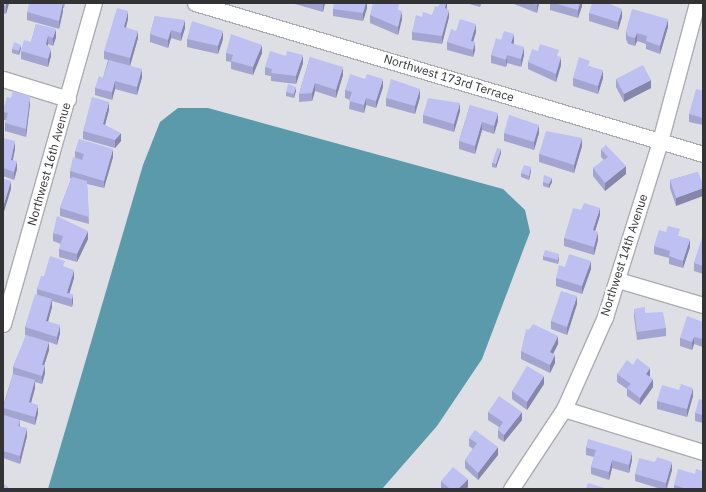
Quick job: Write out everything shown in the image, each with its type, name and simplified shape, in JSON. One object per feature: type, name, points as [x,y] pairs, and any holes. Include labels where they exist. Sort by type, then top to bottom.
[{"type":"street","name":"Northwest 16th Avenue","points":[[3,324],[94,3]]},
{"type":"street","name":"Northwest 173rd Terrace","points":[[195,3],[703,154]]},
{"type":"street","name":"Northwest 14th Avenue","points":[[511,489],[564,409],[585,368],[618,280],[660,141],[696,5]]},
{"type":"street","points":[[3,79],[68,99]]},
{"type":"street","points":[[618,280],[703,305]]},
{"type":"street","points":[[564,409],[703,452]]},
{"type":"water","points":[[178,108],[208,108],[503,189],[525,210],[530,232],[482,359],[437,426],[382,489],[48,489],[143,165],[160,122]]},
{"type":"building","points":[[29,3],[63,3],[59,21],[27,12]]},
{"type":"building","points":[[334,3],[366,3],[363,13],[333,9]]},
{"type":"building","points":[[373,3],[399,4],[398,10],[402,11],[398,27],[370,15]]},
{"type":"building","points":[[440,3],[446,3],[445,8],[449,10],[442,36],[412,32],[416,15],[422,17],[423,12],[432,15],[435,6],[438,7]]},
{"type":"building","points":[[554,3],[580,3],[578,10]]},
{"type":"building","points":[[592,3],[608,3],[622,9],[618,22],[589,13]]},
{"type":"building","points":[[117,8],[128,11],[124,27],[138,31],[130,58],[104,51]]},
{"type":"building","points":[[632,9],[668,19],[660,46],[646,41],[647,36],[637,33],[635,38],[628,36],[626,31]]},
{"type":"building","points":[[155,16],[185,20],[181,33],[171,30],[168,40],[150,34]]},
{"type":"building","points":[[460,19],[476,24],[471,41],[475,42],[473,50],[447,42],[451,29],[456,31]]},
{"type":"building","points":[[192,21],[223,31],[218,46],[187,39]]},
{"type":"building","points":[[36,24],[56,29],[53,38],[48,36],[46,44],[51,49],[48,59],[21,51],[24,40],[31,42]]},
{"type":"building","points":[[504,31],[514,34],[511,43],[524,47],[521,59],[507,55],[506,60],[491,55],[496,38],[501,40]]},
{"type":"building","points":[[231,34],[262,45],[253,67],[231,61],[233,55],[226,53]]},
{"type":"building","points":[[14,42],[21,45],[19,51],[12,49]]},
{"type":"building","points":[[540,44],[559,50],[557,56],[561,57],[556,74],[528,62],[532,49],[538,51]]},
{"type":"building","points":[[270,51],[286,56],[287,51],[303,55],[296,76],[271,73],[272,69],[265,67]]},
{"type":"building","points":[[310,57],[343,67],[336,90],[315,83],[312,93],[299,94]]},
{"type":"building","points":[[579,57],[590,61],[588,66],[603,70],[598,86],[573,78]]},
{"type":"building","points":[[109,60],[142,69],[137,87],[115,81],[112,92],[95,88],[99,76],[103,78]]},
{"type":"building","points":[[643,65],[651,80],[624,94],[616,79]]},
{"type":"building","points":[[350,74],[365,79],[367,74],[383,79],[376,101],[366,98],[364,105],[349,101],[352,92],[345,90]]},
{"type":"building","points":[[391,79],[420,89],[415,106],[386,98]]},
{"type":"building","points":[[288,84],[296,87],[294,94],[286,92]]},
{"type":"building","points":[[696,89],[703,91],[703,118],[689,114]]},
{"type":"building","points":[[13,91],[30,96],[26,129],[5,123],[8,113],[3,112],[3,110],[7,97],[11,98]]},
{"type":"building","points":[[92,97],[109,102],[103,124],[121,133],[115,140],[83,131]]},
{"type":"building","points":[[428,98],[460,103],[454,124],[423,115]]},
{"type":"building","points":[[470,105],[498,113],[494,126],[482,122],[475,146],[459,141]]},
{"type":"building","points":[[509,115],[539,125],[534,142],[504,133]]},
{"type":"building","points":[[546,131],[582,138],[574,165],[539,154]]},
{"type":"building","points":[[3,138],[15,141],[11,160],[17,161],[14,172],[3,168]]},
{"type":"building","points":[[79,139],[113,149],[104,181],[70,171],[73,157],[82,160],[84,154],[75,151]]},
{"type":"building","points":[[606,145],[626,166],[605,183],[593,168],[608,157],[601,149]]},
{"type":"building","points":[[497,148],[501,149],[496,164],[492,163]]},
{"type":"building","points":[[524,165],[531,167],[529,176],[521,173]]},
{"type":"building","points":[[698,172],[703,188],[676,198],[670,180]]},
{"type":"building","points":[[544,175],[552,178],[549,184],[543,182]]},
{"type":"building","points":[[72,177],[87,181],[89,217],[60,208]]},
{"type":"building","points":[[3,179],[11,181],[3,207]]},
{"type":"building","points":[[584,203],[600,208],[593,230],[598,232],[594,247],[564,238],[573,208],[581,210]]},
{"type":"building","points":[[57,216],[88,231],[77,254],[59,249],[63,236],[53,233]]},
{"type":"building","points":[[668,226],[680,229],[678,236],[690,239],[683,261],[669,256],[670,251],[654,246],[659,230],[666,232]]},
{"type":"building","points":[[703,238],[703,266],[694,263]]},
{"type":"building","points":[[545,250],[559,254],[558,260],[543,256]]},
{"type":"building","points":[[569,254],[591,261],[582,286],[556,278],[559,265],[565,267]]},
{"type":"building","points":[[50,256],[65,261],[63,266],[74,270],[67,293],[73,294],[72,299],[37,289],[41,276],[44,276]]},
{"type":"building","points":[[561,291],[577,296],[567,327],[551,321]]},
{"type":"building","points":[[35,294],[52,299],[46,321],[60,325],[57,337],[25,327]]},
{"type":"building","points":[[645,307],[645,313],[663,312],[666,328],[637,332],[634,309]]},
{"type":"building","points":[[687,316],[703,322],[703,339],[694,337],[692,342],[680,338]]},
{"type":"building","points":[[533,324],[558,336],[550,352],[555,355],[550,365],[521,351],[526,329],[529,330]]},
{"type":"building","points":[[26,335],[49,342],[42,365],[45,365],[42,376],[13,367]]},
{"type":"building","points":[[637,358],[650,368],[646,374],[653,379],[640,398],[627,388],[631,384],[617,374],[627,360],[633,365]]},
{"type":"building","points":[[527,366],[544,376],[527,402],[512,391]]},
{"type":"building","points":[[13,374],[35,380],[29,402],[38,405],[35,417],[3,408]]},
{"type":"building","points":[[681,384],[693,388],[687,409],[657,401],[662,385],[679,390]]},
{"type":"building","points":[[499,396],[522,412],[504,435],[498,430],[503,422],[488,412]]},
{"type":"building","points":[[699,399],[703,400],[703,415],[695,413]]},
{"type":"building","points":[[4,415],[20,420],[18,426],[27,428],[20,456],[3,451]]},
{"type":"building","points":[[475,430],[498,447],[478,473],[465,460],[477,443],[469,438]]},
{"type":"building","points":[[588,439],[632,452],[629,465],[612,460],[609,472],[591,467],[596,450],[586,447]]},
{"type":"building","points":[[657,457],[672,462],[666,483],[635,474],[639,458],[655,462]]},
{"type":"building","points":[[453,467],[468,479],[458,489],[448,489],[449,488],[441,481]]},
{"type":"building","points":[[678,469],[695,474],[696,469],[703,471],[703,489],[687,489],[674,485]]},
{"type":"building","points":[[3,483],[10,489],[3,489]]},
{"type":"building","points":[[588,483],[608,489],[586,489]]}]
